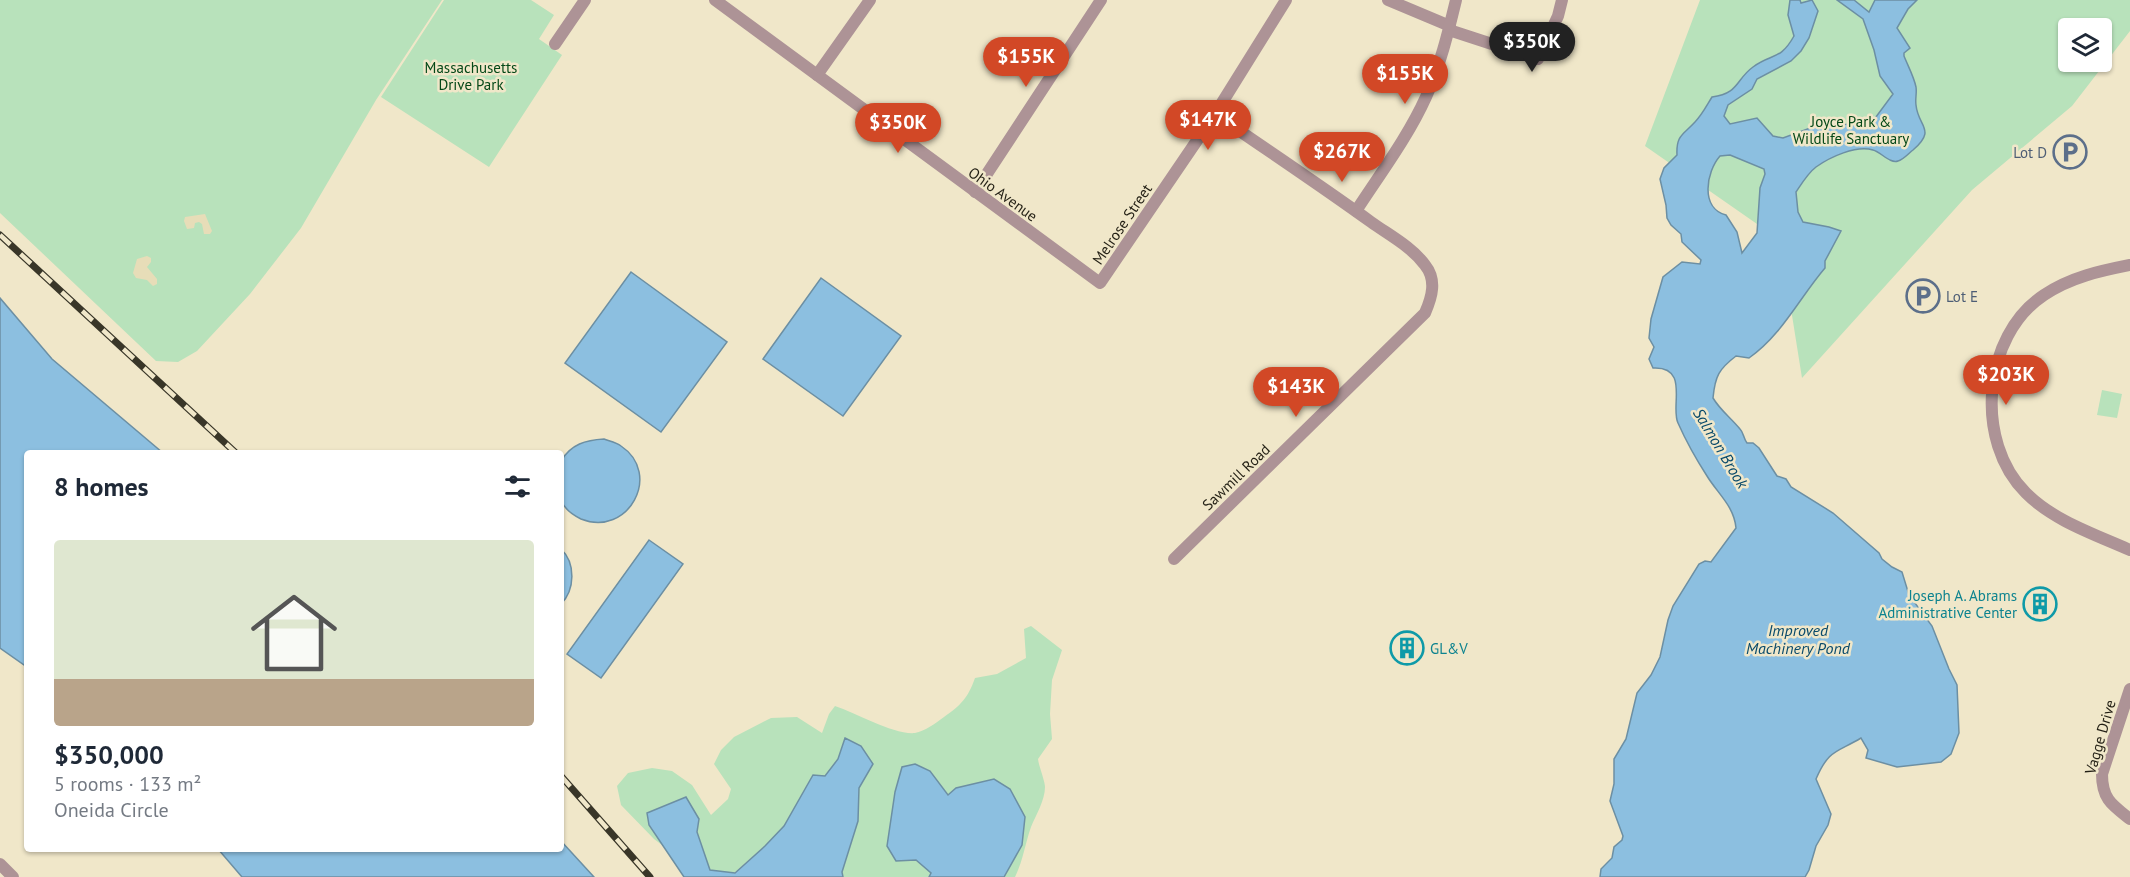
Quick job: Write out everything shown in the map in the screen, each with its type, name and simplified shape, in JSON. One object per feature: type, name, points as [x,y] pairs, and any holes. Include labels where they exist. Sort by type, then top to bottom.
[{"type":"street","points":[[555,44],[585,0]]},
{"type":"street","name":"Ohio Avenue","points":[[715,0],[1100,283]]},
{"type":"street","points":[[817,75],[870,0]]},
{"type":"street","points":[[975,192],[1101,0]]},
{"type":"street","name":"Melrose Street","points":[[1100,283],[1215,114],[1286,0]]},
{"type":"street","points":[[1388,0],[1450,28],[1538,59],[1558,16],[1562,0]]},
{"type":"street","points":[[1215,114],[1356,211],[1409,129],[1425,98],[1438,67],[1456,0]]},
{"type":"street","name":"Sawmill Road","points":[[1174,559],[1425,313],[1432,297],[1432,282],[1426,266],[1413,253],[1356,211]]},
{"type":"street","points":[[2130,265],[2082,275],[2044,295],[2030,306],[2017,322],[2003,349],[1990,399],[1998,449],[2014,480],[2025,493],[2052,514],[2130,550]]},
{"type":"street","name":"Vagge Drive","points":[[2130,689],[2102,774],[2102,787],[2110,802],[2130,819]]},
{"type":"street","points":[[0,864],[13,877]]},
{"type":"green space","points":[[0,0],[442,0],[376,100],[301,228],[250,294],[197,351],[178,362],[156,361],[0,213]]},
{"type":"green space","name":"Massachusetts Drive Park","points":[[444,0],[531,0],[554,15],[539,39],[562,55],[489,167],[381,97]]},
{"type":"green space","name":"Joyce Park & Wildlife Sanctuary","points":[[1700,0],[2130,0],[2130,31],[2112,54],[2112,18],[2058,18],[2058,72],[2098,72],[2072,106],[1972,190],[1802,378],[1780,240],[1645,146]]},
{"type":"green space","points":[[2102,390],[2122,394],[2117,418],[2097,415]]},
{"type":"green space","points":[[1031,626],[1062,650],[1052,680],[1050,714],[1052,739],[1038,759],[1045,792],[1015,877],[1004,877],[1022,845],[973,784],[956,788],[948,795],[930,771],[916,860],[932,873],[929,877],[843,877],[842,872],[858,821],[859,788],[873,764],[846,739],[838,759],[825,776],[813,775],[784,826],[734,873],[710,870],[697,832],[699,819],[649,825],[666,848],[621,805],[617,786],[628,773],[652,768],[672,771],[692,785],[711,815],[728,799],[731,789],[714,764],[721,750],[734,737],[771,718],[797,717],[822,733],[829,714],[835,706],[897,731],[915,733],[923,730],[938,722],[959,705],[970,691],[975,678],[997,674],[1026,658],[1024,629]]},
{"type":"sand","points":[[205,214],[212,231],[210,234],[204,234],[202,224],[199,222],[195,223],[194,228],[187,229],[185,217]]},
{"type":"sand","points":[[147,256],[151,258],[151,262],[147,267],[157,279],[157,284],[153,286],[147,280],[136,278],[133,273],[137,259]]},
{"type":"water","name":"Improved Machinery Pond","points":[[1790,0],[1800,0],[1801,3],[1812,0],[1818,11],[1809,38],[1801,51],[1791,61],[1757,79],[1752,89],[1728,105],[1724,116],[1730,124],[1757,118],[1773,136],[1783,138],[1813,127],[1835,124],[1870,125],[1893,94],[1880,76],[1863,19],[1837,0],[1854,0],[1869,12],[1875,0],[1917,0],[1908,9],[1897,28],[1910,48],[1904,56],[1915,83],[1917,112],[1925,132],[1920,143],[1900,160],[1892,161],[1876,151],[1859,149],[1828,159],[1808,175],[1796,192],[1798,212],[1803,222],[1841,231],[1825,261],[1825,268],[1781,327],[1761,349],[1749,358],[1736,356],[1726,365],[1717,378],[1713,398],[1741,431],[1747,443],[1753,443],[1759,448],[1777,476],[1786,479],[1791,487],[1833,513],[1879,553],[1882,559],[1902,572],[1909,595],[1932,626],[1957,685],[1959,733],[1951,754],[1941,762],[1897,767],[1866,758],[1868,750],[1861,738],[1829,757],[1816,779],[1831,814],[1805,877],[1600,877],[1601,869],[1612,858],[1614,847],[1623,836],[1610,801],[1614,784],[1614,759],[1626,739],[1637,693],[1651,675],[1660,657],[1673,606],[1699,564],[1705,561],[1711,562],[1736,528],[1729,507],[1699,463],[1678,423],[1675,380],[1664,369],[1653,368],[1649,359],[1654,347],[1649,338],[1651,319],[1663,277],[1682,262],[1700,264],[1701,260],[1682,242],[1681,234],[1667,218],[1660,179],[1664,168],[1677,155],[1681,136],[1700,116],[1712,97],[1727,93],[1753,67],[1780,53],[1789,44],[1794,36],[1788,15]],"holes":[[[1730,155],[1764,169],[1765,174],[1760,188],[1757,233],[1742,253],[1737,232],[1726,215],[1712,205],[1708,189],[1711,171],[1720,156]]]},
{"type":"water","points":[[631,272],[727,342],[661,432],[565,363]]},
{"type":"water","points":[[821,278],[901,336],[843,416],[763,359]]},
{"type":"water","points":[[0,298],[52,359],[159,450],[24,450],[24,665],[0,648]]},
{"type":"water","points":[[604,439],[619,445],[633,458],[639,472],[639,486],[634,500],[625,512],[613,520],[598,522],[581,519],[564,505],[564,456],[574,447],[591,440]]},
{"type":"water","points":[[649,540],[683,564],[601,678],[567,654]]},
{"type":"water","points":[[564,553],[572,576],[564,600]]},
{"type":"water","points":[[845,738],[861,746],[873,764],[859,788],[858,821],[842,872],[843,877],[684,877],[649,825],[647,813],[686,797],[699,819],[697,832],[710,870],[735,873],[784,826],[813,775],[825,776],[838,759]]},
{"type":"water","points":[[915,764],[930,771],[948,795],[956,788],[994,779],[1010,789],[1025,817],[1022,845],[1004,877],[929,877],[931,873],[916,860],[896,861],[887,846],[895,792],[902,767]]},
{"type":"water","points":[[564,844],[594,877],[242,877],[221,852],[564,852]]},
{"type":"railway","points":[[0,235],[233,450]]},
{"type":"railway","points":[[564,779],[650,877]]},
{"type":"place","name":"Lot D","points":[[2070,152]]},
{"type":"place","name":"Lot E","points":[[1923,296]]},
{"type":"place","name":"Joseph A. Abrams Administrative Center","points":[[2040,604]]},
{"type":"place","name":"GL&V","points":[[1407,648]]},
{"type":"water label","name":"Salmon Brook","points":[[1721,448]]}]
